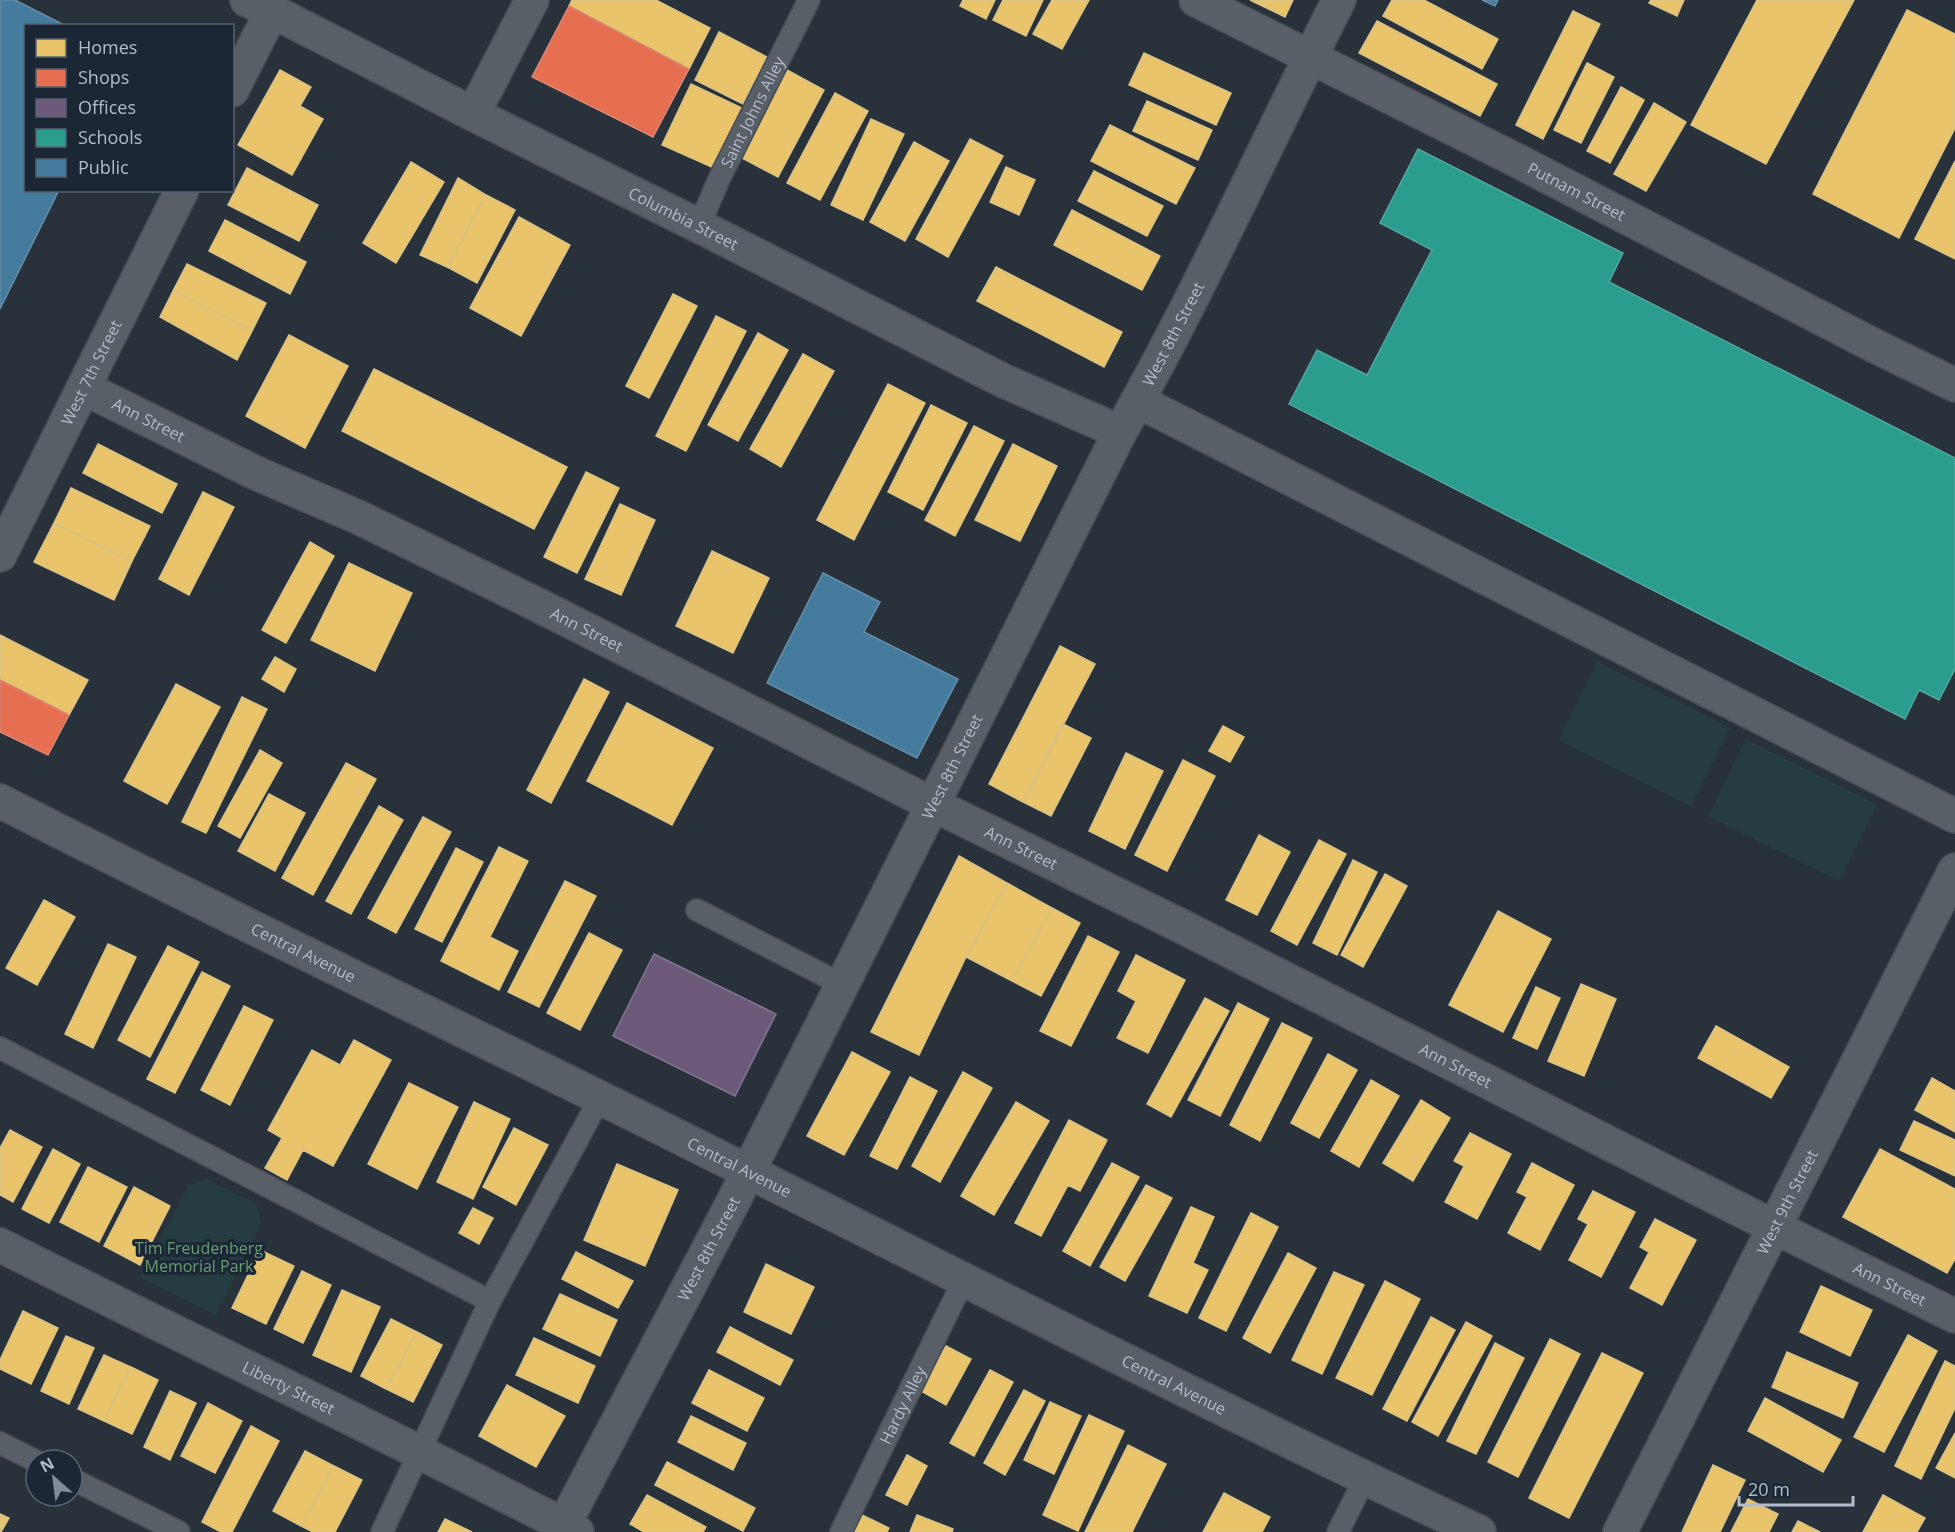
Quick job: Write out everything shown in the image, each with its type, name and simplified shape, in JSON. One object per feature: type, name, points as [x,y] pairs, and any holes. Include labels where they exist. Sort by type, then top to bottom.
[{"type":"street","points":[[473,114],[532,0]]},
{"type":"street","name":"Putnam Street","points":[[1196,0],[1514,159],[1873,345],[1955,385]]},
{"type":"street","name":"West 8th Street","points":[[566,1530],[934,805],[1120,432],[1229,222],[1339,0]]},
{"type":"street","points":[[234,84],[260,5]]},
{"type":"street","name":"Columbia Street","points":[[260,5],[1004,381],[1120,432]]},
{"type":"street","name":"West 7th Street","points":[[0,555],[181,192]]},
{"type":"street","name":"Ann Street","points":[[84,388],[258,474],[358,517],[537,603],[934,805],[1177,924],[1774,1227],[1955,1316]]},
{"type":"street","points":[[1138,401],[1955,816]]},
{"type":"street","name":"Central Avenue","points":[[0,801],[176,891],[600,1098],[1227,1412],[1479,1532]]},
{"type":"street","name":"West 9th Street","points":[[1620,1532],[1955,870]]},
{"type":"street","name":"Liberty Street","points":[[0,1245],[161,1327],[420,1452],[566,1530]]},
{"type":"lane","name":"Saint Johns Alley","points":[[699,226],[720,177],[809,0]]},
{"type":"lane","points":[[697,910],[843,985]]},
{"type":"lane","points":[[0,1048],[490,1301]]},
{"type":"lane","points":[[382,1532],[490,1301],[600,1098]]},
{"type":"lane","name":"Hardy Alley","points":[[841,1532],[964,1279]]},
{"type":"lane","points":[[0,1443],[24,1455]]},
{"type":"lane","points":[[1338,1532],[1365,1478]]},
{"type":"lane","points":[[84,1485],[179,1532]]},
{"type":"green space","points":[[1598,662],[1730,728],[1691,806],[1559,740]]},
{"type":"green space","points":[[1746,739],[1877,804],[1839,881],[1708,816]]},
{"type":"green space","name":"Tim Freudenberg Memorial Park","points":[[206,1179],[257,1204],[261,1224],[216,1315],[140,1277],[189,1185]]},
{"type":"building: Homes","points":[[572,0],[656,0],[710,28],[689,69],[569,6]]},
{"type":"building: Homes","points":[[963,0],[995,0],[986,19],[960,6]]},
{"type":"building: Homes","points":[[1003,0],[1043,0],[1026,36],[993,20]]},
{"type":"building: Homes","points":[[1052,0],[1089,0],[1062,49],[1033,34]]},
{"type":"building: Homes","points":[[1250,0],[1293,0],[1285,17]]},
{"type":"building: Homes","points":[[1392,0],[1424,0],[1498,39],[1482,69],[1383,16]]},
{"type":"building: Homes","points":[[1651,0],[1684,0],[1677,16],[1649,3]]},
{"type":"building: Homes","points":[[1757,0],[1854,0],[1766,164],[1691,125]]},
{"type":"building: Homes","points":[[1907,10],[1955,34],[1955,128],[1899,238],[1813,194]]},
{"type":"building: Homes","points":[[1573,11],[1600,24],[1543,139],[1516,125]]},
{"type":"building: Homes","points":[[1377,21],[1497,84],[1480,116],[1359,53]]},
{"type":"building: Homes","points":[[719,32],[767,57],[743,104],[695,80]]},
{"type":"building: Homes","points":[[1144,53],[1231,93],[1216,125],[1129,85]]},
{"type":"building: Homes","points":[[1587,63],[1614,77],[1581,143],[1554,130]]},
{"type":"building: Homes","points":[[280,70],[311,87],[300,106],[323,119],[292,175],[238,145]]},
{"type":"building: Homes","points":[[787,70],[824,90],[778,177],[740,157]]},
{"type":"building: Homes","points":[[691,84],[742,108],[714,168],[662,145]]},
{"type":"building: Homes","points":[[1621,87],[1644,100],[1610,163],[1587,151]]},
{"type":"building: Homes","points":[[835,93],[868,111],[820,200],[787,183]]},
{"type":"building: Homes","points":[[1147,101],[1212,130],[1198,160],[1133,131]]},
{"type":"building: Homes","points":[[1654,103],[1686,122],[1646,191],[1614,174]]},
{"type":"building: Homes","points":[[871,119],[904,134],[863,220],[831,205]]},
{"type":"building: Homes","points":[[1110,125],[1195,168],[1176,204],[1091,161]]},
{"type":"building: Homes","points":[[970,139],[1003,156],[948,257],[916,239]]},
{"type":"building: Homes","points":[[914,142],[949,161],[905,241],[870,222]]},
{"type":"building: Homes","points":[[1955,161],[1955,259],[1915,239]]},
{"type":"building: Homes","points":[[411,162],[444,182],[396,263],[363,243]]},
{"type":"building: Homes","points":[[1006,167],[1035,180],[1019,215],[990,202]]},
{"type":"building: Homes","points":[[247,168],[318,205],[299,241],[228,205]]},
{"type":"building: Homes","points":[[1094,171],[1163,206],[1147,236],[1078,201]]},
{"type":"building: Homes","points":[[458,178],[486,195],[447,267],[420,255]]},
{"type":"building: Homes","points":[[486,195],[515,210],[477,283],[447,267]]},
{"type":"building: Homes","points":[[1072,210],[1160,256],[1142,290],[1054,245]]},
{"type":"building: Homes","points":[[519,217],[570,245],[521,336],[470,308]]},
{"type":"building: Homes","points":[[225,220],[306,262],[290,294],[209,251]]},
{"type":"building: Homes","points":[[187,264],[266,303],[252,331],[173,291]]},
{"type":"building: Homes","points":[[996,267],[1122,332],[1104,367],[977,301]]},
{"type":"building: Homes","points":[[173,291],[252,331],[237,360],[160,317]]},
{"type":"building: Homes","points":[[673,294],[697,306],[649,398],[626,386]]},
{"type":"building: Homes","points":[[716,316],[746,331],[686,451],[656,436]]},
{"type":"building: Homes","points":[[758,333],[788,350],[738,441],[708,425]]},
{"type":"building: Homes","points":[[289,335],[348,366],[305,448],[246,416]]},
{"type":"building: Homes","points":[[803,354],[834,371],[781,467],[750,449]]},
{"type":"building: Homes","points":[[374,369],[567,467],[534,529],[342,431]]},
{"type":"building: Homes","points":[[888,384],[925,403],[854,540],[817,520]]},
{"type":"building: Homes","points":[[931,405],[967,423],[923,510],[888,492]]},
{"type":"building: Homes","points":[[974,426],[1004,441],[955,536],[925,520]]},
{"type":"building: Homes","points":[[98,444],[177,484],[162,513],[83,473]]},
{"type":"building: Homes","points":[[1013,444],[1057,466],[1020,541],[975,520]]},
{"type":"building: Homes","points":[[586,472],[619,488],[577,573],[544,557]]},
{"type":"building: Homes","points":[[71,488],[150,526],[132,561],[54,523]]},
{"type":"building: Homes","points":[[203,492],[234,507],[189,595],[159,579]]},
{"type":"building: Homes","points":[[620,504],[655,520],[621,595],[585,579]]},
{"type":"building: Homes","points":[[54,523],[132,561],[114,600],[34,562]]},
{"type":"building: Homes","points":[[310,542],[334,556],[286,643],[262,630]]},
{"type":"building: Homes","points":[[712,551],[769,578],[733,653],[676,626]]},
{"type":"building: Homes","points":[[349,563],[412,593],[375,671],[311,640]]},
{"type":"building: Homes","points":[[0,635],[88,680],[69,715],[0,680]]},
{"type":"building: Homes","points":[[1060,646],[1095,664],[1023,802],[989,784]]},
{"type":"building: Homes","points":[[275,657],[296,669],[284,692],[262,679]]},
{"type":"building: Homes","points":[[584,679],[609,692],[551,803],[527,790]]},
{"type":"building: Homes","points":[[176,684],[220,707],[167,804],[124,781]]},
{"type":"building: Homes","points":[[242,697],[267,709],[206,833],[182,822]]},
{"type":"building: Homes","points":[[627,703],[713,748],[672,825],[587,781]]},
{"type":"building: Homes","points":[[1063,724],[1091,738],[1051,816],[1023,802]]},
{"type":"building: Homes","points":[[1223,726],[1244,737],[1230,762],[1209,751]]},
{"type":"building: Homes","points":[[260,750],[282,763],[240,838],[218,826]]},
{"type":"building: Homes","points":[[1126,753],[1163,771],[1125,849],[1089,831]]},
{"type":"building: Homes","points":[[1183,760],[1215,776],[1167,871],[1135,855]]},
{"type":"building: Homes","points":[[346,763],[376,779],[313,895],[282,878]]},
{"type":"building: Homes","points":[[269,794],[305,813],[275,871],[238,851]]},
{"type":"building: Homes","points":[[379,806],[403,820],[351,914],[326,901]]},
{"type":"building: Homes","points":[[423,817],[451,832],[396,933],[368,918]]},
{"type":"building: Homes","points":[[1259,835],[1290,852],[1257,915],[1226,900]]},
{"type":"building: Homes","points":[[1319,840],[1346,854],[1297,945],[1271,931]]},
{"type":"building: Homes","points":[[499,847],[528,861],[490,937],[518,951],[499,990],[441,961]]},
{"type":"building: Homes","points":[[456,848],[483,862],[442,942],[415,929]]},
{"type":"building: Homes","points":[[959,856],[1007,883],[966,957],[919,1055],[871,1032]]},
{"type":"building: Homes","points":[[1353,860],[1377,872],[1337,955],[1313,943]]},
{"type":"building: Homes","points":[[1385,874],[1407,886],[1363,967],[1341,955]]},
{"type":"building: Homes","points":[[565,881],[596,896],[539,1007],[508,992]]},
{"type":"building: Homes","points":[[1007,883],[1052,908],[1012,981],[966,957]]},
{"type":"building: Homes","points":[[44,900],[75,917],[37,985],[6,968]]},
{"type":"building: Homes","points":[[1052,908],[1080,923],[1041,996],[1012,981]]},
{"type":"building: Homes","points":[[1498,911],[1551,939],[1503,1032],[1449,1005]]},
{"type":"building: Homes","points":[[589,933],[622,950],[580,1030],[547,1013]]},
{"type":"building: Homes","points":[[1088,936],[1119,952],[1071,1046],[1040,1031]]},
{"type":"building: Homes","points":[[108,944],[136,957],[93,1048],[65,1034]]},
{"type":"building: Homes","points":[[168,946],[199,962],[150,1057],[118,1040]]},
{"type":"building: Homes","points":[[1136,955],[1185,980],[1148,1053],[1117,1038],[1136,1001],[1118,991]]},
{"type":"building: Homes","points":[[202,972],[230,986],[175,1093],[147,1079]]},
{"type":"building: Homes","points":[[1581,984],[1616,999],[1584,1076],[1548,1061]]},
{"type":"building: Homes","points":[[1536,987],[1560,998],[1537,1049],[1513,1038]]},
{"type":"building: Homes","points":[[1205,998],[1229,1011],[1171,1117],[1147,1104]]},
{"type":"building: Homes","points":[[1238,1003],[1269,1019],[1220,1116],[1188,1100]]},
{"type":"building: Homes","points":[[244,1006],[273,1020],[230,1105],[201,1090]]},
{"type":"building: Homes","points":[[1282,1023],[1312,1038],[1260,1141],[1230,1125]]},
{"type":"building: Homes","points":[[1716,1026],[1789,1067],[1771,1098],[1698,1058]]},
{"type":"building: Homes","points":[[354,1040],[391,1060],[333,1166],[303,1150],[287,1180],[265,1168],[282,1138],[268,1130],[312,1050],[340,1065]]},
{"type":"building: Homes","points":[[852,1052],[890,1072],[844,1155],[807,1136]]},
{"type":"building: Homes","points":[[1328,1054],[1357,1070],[1319,1138],[1291,1123]]},
{"type":"building: Homes","points":[[963,1072],[992,1088],[940,1182],[912,1166]]},
{"type":"building: Homes","points":[[910,1077],[937,1091],[897,1169],[870,1156]]},
{"type":"building: Homes","points":[[1932,1078],[1955,1091],[1955,1132],[1915,1110]]},
{"type":"building: Homes","points":[[1371,1080],[1399,1096],[1359,1167],[1331,1151]]},
{"type":"building: Homes","points":[[409,1083],[458,1107],[417,1189],[368,1164]]},
{"type":"building: Homes","points":[[1421,1100],[1450,1118],[1413,1181],[1383,1163]]},
{"type":"building: Homes","points":[[474,1102],[510,1119],[473,1199],[437,1182]]},
{"type":"building: Homes","points":[[1016,1102],[1049,1121],[994,1215],[961,1196]]},
{"type":"building: Homes","points":[[1069,1120],[1107,1140],[1080,1191],[1068,1185],[1041,1236],[1015,1223]]},
{"type":"building: Homes","points":[[1914,1121],[1955,1140],[1955,1176],[1900,1150]]},
{"type":"building: Homes","points":[[514,1128],[548,1145],[516,1205],[483,1187]]},
{"type":"building: Homes","points":[[10,1130],[42,1147],[13,1202],[0,1195],[0,1148]]},
{"type":"building: Homes","points":[[1470,1133],[1511,1154],[1477,1219],[1445,1202],[1464,1166],[1454,1161]]},
{"type":"building: Homes","points":[[53,1149],[80,1164],[49,1223],[22,1209]]},
{"type":"building: Homes","points":[[1880,1149],[1955,1189],[1955,1259],[1947,1273],[1843,1217]]},
{"type":"building: Homes","points":[[1112,1163],[1139,1177],[1090,1266],[1063,1251]]},
{"type":"building: Homes","points":[[1532,1163],[1574,1185],[1540,1250],[1508,1233],[1527,1197],[1517,1192]]},
{"type":"building: Homes","points":[[617,1164],[678,1190],[645,1266],[584,1240]]},
{"type":"building: Homes","points":[[88,1167],[127,1187],[99,1242],[60,1222]]},
{"type":"building: Homes","points":[[1146,1185],[1172,1198],[1125,1281],[1100,1267]]},
{"type":"building: Homes","points":[[134,1187],[170,1206],[140,1265],[104,1246]]},
{"type":"building: Homes","points":[[1593,1191],[1635,1212],[1601,1277],[1569,1260],[1588,1224],[1578,1219]]},
{"type":"building: Homes","points":[[1191,1207],[1214,1217],[1193,1263],[1208,1270],[1187,1313],[1149,1296]]},
{"type":"building: Homes","points":[[473,1208],[493,1218],[479,1244],[459,1233]]},
{"type":"building: Homes","points":[[1251,1213],[1278,1227],[1226,1331],[1199,1318]]},
{"type":"building: Homes","points":[[1655,1219],[1696,1240],[1662,1305],[1630,1288],[1649,1252],[1640,1247]]},
{"type":"building: Homes","points":[[260,1250],[294,1266],[266,1324],[232,1308]]},
{"type":"building: Homes","points":[[576,1252],[633,1281],[618,1308],[562,1279]]},
{"type":"building: Homes","points":[[1288,1253],[1316,1268],[1270,1353],[1243,1338]]},
{"type":"building: Homes","points":[[766,1264],[814,1287],[791,1334],[744,1312]]},
{"type":"building: Homes","points":[[302,1271],[331,1285],[303,1343],[274,1329]]},
{"type":"building: Homes","points":[[1334,1272],[1364,1285],[1322,1374],[1292,1360]]},
{"type":"building: Homes","points":[[1385,1281],[1420,1299],[1372,1395],[1336,1378]]},
{"type":"building: Homes","points":[[1821,1286],[1872,1310],[1850,1356],[1800,1332]]},
{"type":"building: Homes","points":[[342,1290],[380,1307],[351,1372],[313,1355]]},
{"type":"building: Homes","points":[[560,1294],[617,1320],[600,1356],[543,1329]]},
{"type":"building: Homes","points":[[23,1311],[58,1328],[31,1384],[0,1369],[0,1360]]},
{"type":"building: Homes","points":[[1431,1317],[1455,1330],[1407,1421],[1383,1409]]},
{"type":"building: Homes","points":[[391,1319],[417,1332],[386,1389],[361,1376]]},
{"type":"building: Homes","points":[[1466,1322],[1492,1336],[1438,1436],[1412,1422]]},
{"type":"building: Homes","points":[[730,1327],[793,1360],[780,1385],[717,1352]]},
{"type":"building: Homes","points":[[417,1332],[442,1345],[413,1402],[386,1389]]},
{"type":"building: Homes","points":[[1908,1335],[1937,1351],[1884,1452],[1854,1437]]},
{"type":"building: Homes","points":[[66,1336],[94,1348],[69,1404],[41,1391]]},
{"type":"building: Homes","points":[[534,1338],[595,1366],[578,1403],[516,1375]]},
{"type":"building: Homes","points":[[1550,1339],[1580,1354],[1518,1477],[1488,1462]]},
{"type":"building: Homes","points":[[1495,1343],[1524,1358],[1476,1454],[1447,1441]]},
{"type":"building: Homes","points":[[946,1346],[971,1359],[946,1405],[921,1391]]},
{"type":"building: Homes","points":[[1787,1352],[1858,1383],[1843,1418],[1772,1387]]},
{"type":"building: Homes","points":[[1602,1353],[1643,1373],[1569,1518],[1529,1498]]},
{"type":"building: Homes","points":[[104,1355],[131,1367],[104,1421],[78,1409]]},
{"type":"building: Homes","points":[[1945,1361],[1955,1366],[1955,1408],[1921,1479],[1895,1466]]},
{"type":"building: Homes","points":[[131,1367],[158,1380],[132,1434],[104,1421]]},
{"type":"building: Homes","points":[[709,1370],[764,1398],[747,1431],[692,1403]]},
{"type":"building: Homes","points":[[990,1370],[1013,1382],[974,1456],[950,1443]]},
{"type":"building: Homes","points":[[507,1385],[565,1416],[536,1467],[479,1436]]},
{"type":"building: Homes","points":[[1024,1390],[1045,1401],[1005,1475],[984,1463]]},
{"type":"building: Homes","points":[[170,1391],[196,1403],[170,1460],[144,1447]]},
{"type":"building: Homes","points":[[1765,1398],[1841,1440],[1823,1472],[1748,1431]]},
{"type":"building: Homes","points":[[1050,1402],[1081,1416],[1054,1474],[1024,1460]]},
{"type":"building: Homes","points":[[208,1403],[242,1421],[215,1473],[181,1456]]},
{"type":"building: Homes","points":[[1089,1415],[1124,1431],[1078,1531],[1043,1515]]},
{"type":"building: Homes","points":[[691,1416],[746,1443],[733,1470],[678,1442]]},
{"type":"building: Homes","points":[[251,1426],[279,1441],[232,1532],[221,1532],[202,1522]]},
{"type":"building: Homes","points":[[1955,1433],[1955,1478],[1936,1468]]},
{"type":"building: Homes","points":[[1128,1445],[1166,1464],[1132,1532],[1085,1532]]},
{"type":"building: Homes","points":[[305,1451],[334,1466],[301,1526],[273,1511]]},
{"type":"building: Homes","points":[[907,1455],[927,1466],[907,1505],[886,1495]]},
{"type":"building: Homes","points":[[667,1462],[755,1508],[743,1531],[655,1485]]},
{"type":"building: Homes","points":[[1713,1465],[1745,1480],[1720,1532],[1682,1532]]},
{"type":"building: Homes","points":[[334,1466],[362,1480],[335,1532],[313,1532],[301,1526]]},
{"type":"building: Homes","points":[[1224,1493],[1270,1517],[1262,1532],[1203,1532]]},
{"type":"building: Homes","points":[[647,1495],[706,1527],[703,1532],[644,1532],[630,1524]]},
{"type":"building: Homes","points":[[1883,1495],[1925,1518],[1917,1532],[1863,1532]]},
{"type":"building: Homes","points":[[1748,1499],[1778,1514],[1769,1532],[1731,1532]]},
{"type":"building: Homes","points":[[0,1514],[9,1518],[1,1532],[0,1532]]},
{"type":"building: Homes","points":[[862,1515],[889,1528],[887,1532],[853,1532]]},
{"type":"building: Homes","points":[[917,1515],[953,1529],[952,1532],[910,1532]]},
{"type":"building: Homes","points":[[445,1519],[472,1532],[438,1532]]},
{"type":"building: Homes","points":[[1798,1521],[1820,1532],[1792,1532]]},
{"type":"building: Shops","points":[[569,6],[689,69],[653,137],[532,77]]},
{"type":"building: Shops","points":[[0,680],[69,715],[48,755],[0,732]]},
{"type":"building: Offices","points":[[654,954],[776,1014],[735,1096],[613,1036]]},
{"type":"building: Schools","points":[[1418,149],[1623,253],[1609,282],[1955,458],[1955,669],[1939,700],[1919,690],[1905,719],[1289,404],[1317,350],[1367,375],[1432,250],[1380,223]]},
{"type":"building: Public","points":[[0,0],[15,0],[62,24],[24,24],[24,192],[58,192],[0,309]]},
{"type":"building: Public","points":[[1482,0],[1498,0],[1495,6]]},
{"type":"building: Public","points":[[823,573],[880,602],[864,632],[958,679],[917,758],[767,683]]}]
